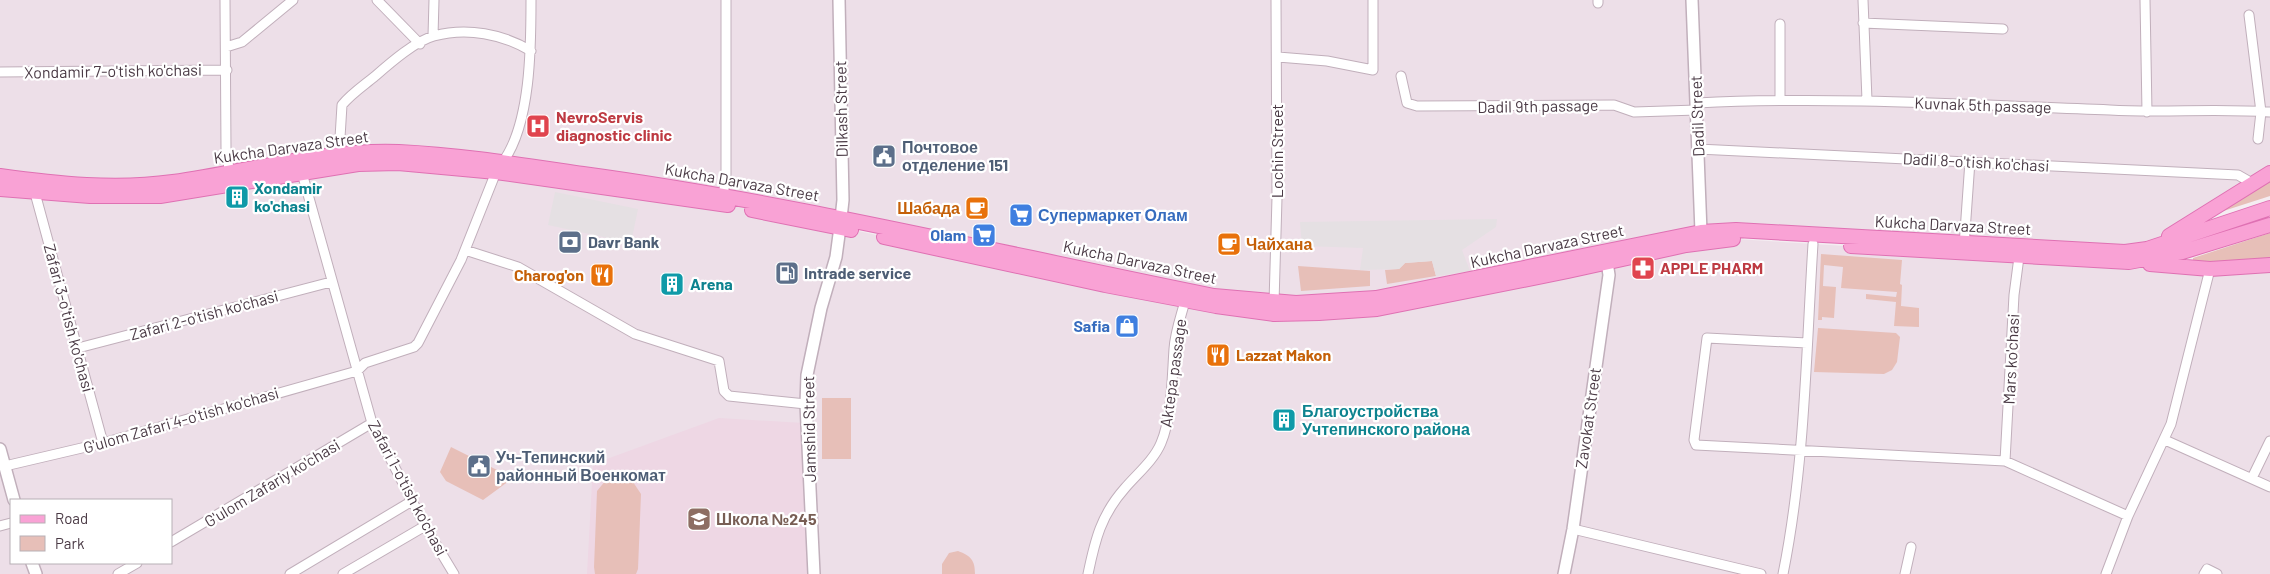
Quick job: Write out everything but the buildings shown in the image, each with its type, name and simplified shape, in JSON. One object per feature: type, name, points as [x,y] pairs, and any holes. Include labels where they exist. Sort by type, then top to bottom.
[{"type":"main road","name":"Kukcha Darvaza Street","points":[[0,188],[35,193],[142,197],[339,154],[399,152],[722,200],[1187,296],[1274,308],[1376,298],[1606,257],[1701,237],[1813,239],[1964,247],[2129,262],[2182,252],[2270,225]]},
{"type":"main road","name":"Kukcha Darvaza Street","points":[[0,176],[61,183],[141,186],[302,173],[378,162],[499,167]]},
{"type":"main road","points":[[2147,249],[2270,173]]},
{"type":"main road","name":"Kukcha Darvaza Street","points":[[2020,251],[2125,252],[2147,249],[2270,208]]},
{"type":"main road","points":[[2129,262],[2210,269],[2270,266]]},
{"type":"street","points":[[225,0],[226,148],[231,179]]},
{"type":"street","points":[[226,47],[242,42],[293,0]]},
{"type":"street","points":[[376,0],[420,44]]},
{"type":"street","points":[[433,36],[434,0]]},
{"type":"street","points":[[357,371],[365,363],[408,350],[418,343],[465,250],[499,167],[511,151],[524,106],[532,51],[531,0]]},
{"type":"street","points":[[722,200],[726,177],[726,0]]},
{"type":"street","name":"Dilkash Street","points":[[839,0],[840,223]]},
{"type":"street","name":"Lochin Street","points":[[1274,308],[1278,57],[1276,0]]},
{"type":"street","points":[[1278,57],[1327,61],[1373,70],[1373,0]]},
{"type":"street","name":"Dadil Street","points":[[1692,0],[1701,237]]},
{"type":"street","points":[[1863,0],[1867,100]]},
{"type":"street","points":[[2145,0],[2147,112]]},
{"type":"street","points":[[2249,15],[2266,112],[2258,140]]},
{"type":"street","points":[[1863,23],[2003,29]]},
{"type":"street","points":[[1780,24],[1780,99]]},
{"type":"street","points":[[339,154],[342,105],[393,60],[433,36],[460,32],[488,34],[516,42],[532,51]]},
{"type":"street","name":"Xondamir 7-o'tish ko'chasi","points":[[0,72],[226,70]]},
{"type":"street","name":"Dadil 9th passage","points":[[1402,76],[1407,103],[1417,106],[1614,105],[1634,112],[1697,106]]},
{"type":"street","name":"Kuvnak 5th passage","points":[[1697,106],[1780,99],[1867,100],[2147,112],[2266,112]]},
{"type":"street","name":"Dadil 8-o'tish ko'chasi","points":[[1698,149],[2238,175],[2252,183]]},
{"type":"street","points":[[1964,247],[1970,161]]},
{"type":"street","name":"Zafari 1-o'tish ko'chasi","points":[[302,173],[372,423],[425,526],[454,574]]},
{"type":"street","name":"Zafari 3-o'tish ko'chasi","points":[[35,193],[104,444]]},
{"type":"street","name":"Jamshid Street","points":[[814,574],[806,404],[807,375],[821,308],[836,256],[840,223]]},
{"type":"street","points":[[1783,574],[1794,522],[1801,452],[1813,239]]},
{"type":"street","points":[[465,250],[518,267],[635,334],[719,361],[724,391],[729,396],[806,404]]},
{"type":"street","name":"Mars ko'chasi","points":[[2005,461],[2014,294],[2020,251]]},
{"type":"street","name":"Zavokat Street","points":[[1564,574],[1573,529],[1609,275],[1606,257]]},
{"type":"street","points":[[2106,574],[2128,516],[2165,440],[2175,409],[2210,269]]},
{"type":"street","name":"Zafari 2-o'tish ko'chasi","points":[[78,348],[331,282]]},
{"type":"street","name":"Aktepa passage","points":[[1088,574],[1096,535],[1107,512],[1162,443],[1174,369],[1174,348],[1187,296]]},
{"type":"street","points":[[1807,343],[1707,338],[1694,440],[1696,445],[1801,452],[2005,461],[2128,516]]},
{"type":"street","name":"G'ulom Zafari 4-o'tish ko'chasi","points":[[5,466],[104,444],[357,371]]},
{"type":"street","name":"G'ulom Zafariy ko'chasi","points":[[172,541],[372,423]]},
{"type":"street","points":[[2165,440],[2270,487]]},
{"type":"street","points":[[2252,478],[2270,441]]},
{"type":"street","points":[[0,449],[14,499]]},
{"type":"street","points":[[290,574],[412,501]]},
{"type":"street","points":[[343,574],[425,526]]},
{"type":"street","points":[[1573,529],[1761,574]]},
{"type":"street","points":[[1904,574],[1911,547]]},
{"type":"street","points":[[118,574],[135,564]]},
{"type":"street","points":[[2204,574],[2207,569],[2217,574]]},
{"type":"shaded area","points":[[0,0],[2270,0],[2270,173],[2147,249],[2136,252],[1716,231],[1685,234],[1376,298],[1319,303],[1274,303],[1214,296],[841,218],[840,227],[1105,285],[1216,306],[1274,314],[1377,309],[1568,271],[1686,245],[1736,239],[2210,269],[2270,265],[2270,574],[0,574]]},
{"type":"shaded area","points":[[555,192],[638,209],[631,243],[548,225]]},
{"type":"shaded area","points":[[1497,219],[1496,227],[1462,250],[1470,271],[1436,276],[1432,261],[1405,263],[1399,269],[1360,270],[1363,248],[1302,246],[1300,222]]},
{"type":"shaded area","name":"Школа №245","points":[[719,418],[804,423],[811,574],[587,574],[593,464]]},
{"type":"green space","points":[[2270,180],[2270,196],[2211,215]]},
{"type":"green space","points":[[2270,233],[2270,258],[2230,263],[2193,261],[2193,258]]},
{"type":"green space","points":[[1821,254],[1902,260],[1901,306],[1919,308],[1919,327],[1894,326],[1896,302],[1866,299],[1866,294],[1896,297],[1897,292],[1841,288],[1843,267],[1824,265],[1823,286],[1836,287],[1834,318],[1822,317],[1822,320],[1818,320]]},
{"type":"green space","points":[[1432,261],[1436,276],[1387,284],[1385,270],[1399,269],[1405,263]]},
{"type":"green space","points":[[1298,266],[1370,271],[1370,286],[1301,291]]},
{"type":"green space","points":[[1818,328],[1896,333],[1900,337],[1897,362],[1892,370],[1884,374],[1814,372]]},
{"type":"green space","points":[[822,398],[851,398],[851,459],[822,459]]},
{"type":"green space","points":[[451,447],[513,478],[483,500],[446,481],[440,472]]},
{"type":"green space","points":[[620,477],[633,482],[641,494],[638,569],[636,574],[595,574],[597,491],[606,480]]},
{"type":"green space","points":[[958,551],[971,559],[975,574],[942,574],[942,564],[949,553]]},
{"type":"place","name":"NevroServis diagnostic clinic","points":[[538,126]]},
{"type":"place","name":"Почтовое отделение 151","points":[[884,156]]},
{"type":"place","name":"Xondamir ko'chasi","points":[[237,197]]},
{"type":"place","name":"Шабада","points":[[977,208]]},
{"type":"place","name":"Супермаркет Олам","points":[[1021,215]]},
{"type":"place","name":"Olam","points":[[984,235]]},
{"type":"place","name":"Davr Bank","points":[[570,242]]},
{"type":"place","name":"Чайхана","points":[[1229,244]]},
{"type":"place","name":"APPLE PHARM","points":[[1643,268]]},
{"type":"place","name":"Intrade service","points":[[787,273]]},
{"type":"place","name":"Charog'on","points":[[602,275]]},
{"type":"place","name":"Arena","points":[[672,284]]},
{"type":"place","name":"Safia","points":[[1127,326]]},
{"type":"place","name":"Lazzat Makon","points":[[1218,355]]},
{"type":"place","name":"Благоустройства Учтепинского района","points":[[1284,420]]},
{"type":"place","name":"Уч-Тепинский районный Военкомат","points":[[479,466]]},
{"type":"place","name":"Школа №245","points":[[699,519]]}]
